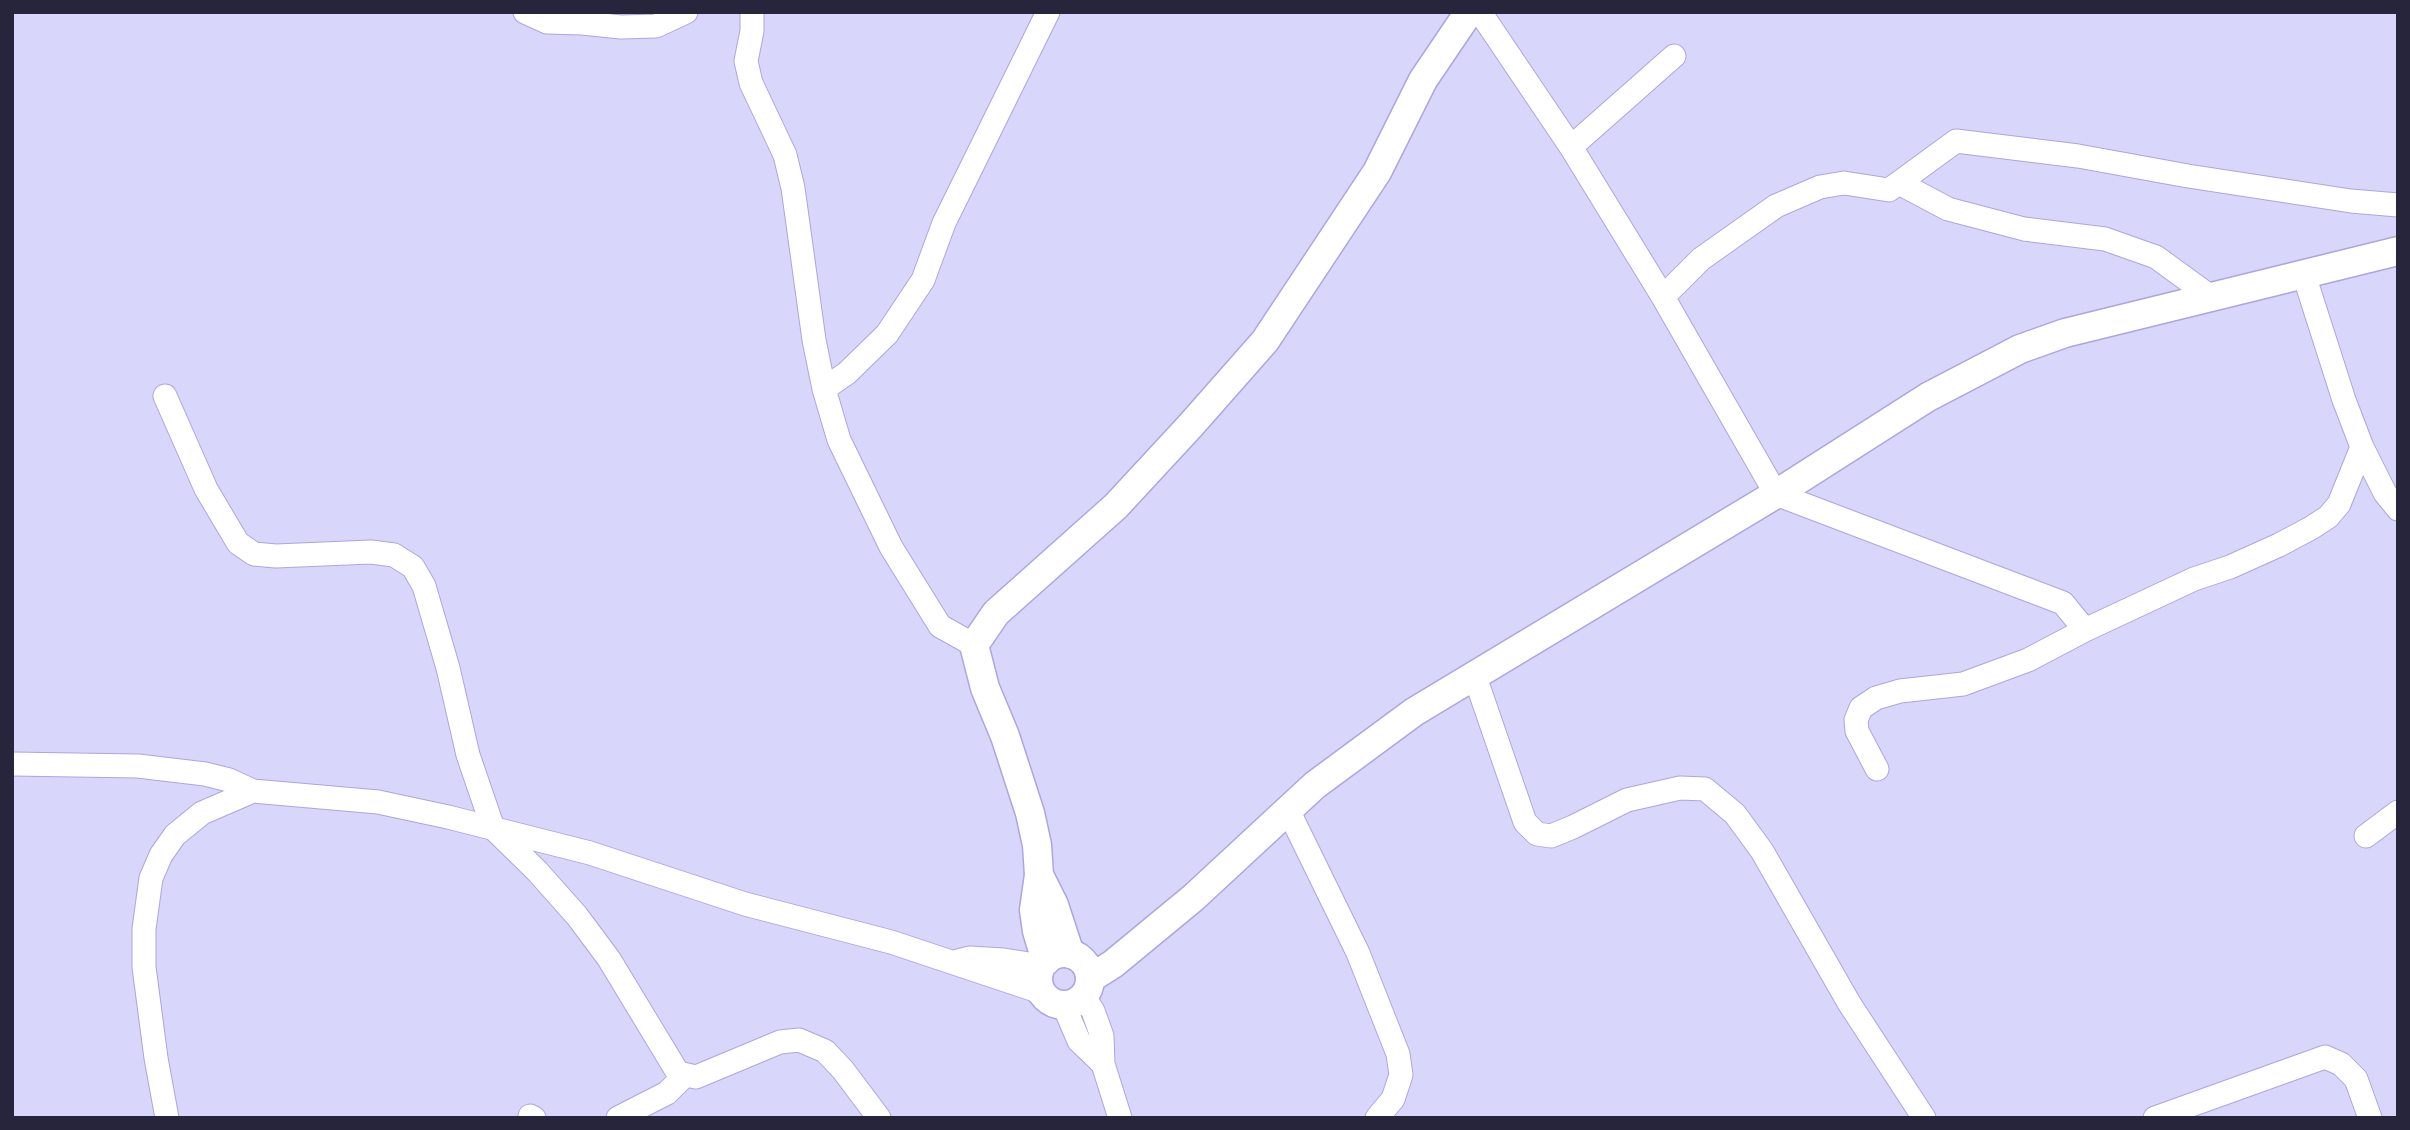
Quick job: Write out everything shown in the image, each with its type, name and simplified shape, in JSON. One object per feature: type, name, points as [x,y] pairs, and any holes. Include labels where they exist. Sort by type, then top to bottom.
[{"type":"street","points":[[525,12],[547,22],[621,27],[656,26],[686,12]]},
{"type":"street","points":[[752,12],[752,31],[746,61],[751,83],[785,155],[793,188],[814,340],[824,389],[839,440],[891,547],[940,626],[974,645],[985,688],[1005,736],[1030,813],[1037,845],[1039,874],[1054,905],[1063,979]]},
{"type":"street","points":[[824,389],[847,373],[887,334],[923,280],[944,223],[1048,12]]},
{"type":"street","points":[[974,645],[996,613],[1115,506],[1265,341],[1377,172],[1423,80],[1469,12]]},
{"type":"street","points":[[1480,12],[1571,147],[1663,297],[1776,494],[2063,603],[2085,630]]},
{"type":"street","points":[[1571,147],[1674,56]]},
{"type":"street","points":[[1663,297],[1701,258],[1776,206],[1820,187],[1844,183],[1888,190],[1956,141],[2078,156],[2351,201],[2398,205]]},
{"type":"street","points":[[1899,183],[1948,209],[2024,229],[2105,239],[2156,257],[2211,297]]},
{"type":"street","points":[[1063,979],[1113,964],[1193,898],[1315,785],[1369,744],[1474,674],[1776,494],[1928,397],[2020,349],[2107,321],[2398,251]]},
{"type":"street","points":[[2304,275],[2362,447],[2385,493],[2398,509]]},
{"type":"street","points":[[165,396],[206,489],[238,543],[254,554],[276,556],[371,552],[394,555],[412,567],[424,586],[448,668],[468,755],[493,828],[537,871],[577,916],[609,959],[678,1073],[696,1077],[780,1042],[799,1040],[825,1051],[879,1118]]},
{"type":"street","points":[[1877,769],[1857,731],[1856,720],[1861,708],[1877,698],[1900,691],[1964,684],[2028,660],[2193,579],[2230,567],[2279,545],[2328,517],[2339,504],[2362,447]]},
{"type":"street","points":[[1474,674],[1525,822],[1537,834],[1551,836],[1627,800],[1681,788],[1705,789],[1735,814],[1762,851],[1849,1003],[1924,1118]]},
{"type":"street","points":[[12,764],[138,766],[205,774],[229,780],[253,791],[378,802],[590,853],[745,904],[891,942],[952,962],[988,958],[1063,979],[1093,1011],[1102,1036],[1103,1064],[1120,1118]]},
{"type":"street","points":[[167,1118],[144,967],[144,929],[150,878],[161,855],[176,835],[202,813],[253,791]]},
{"type":"street","points":[[1289,810],[1358,953],[1398,1054],[1401,1075],[1393,1099],[1377,1118]]},
{"type":"street","points":[[2365,836],[2398,812]]},
{"type":"street","points":[[2155,1118],[2325,1057],[2341,1064],[2357,1079],[2370,1118]]},
{"type":"street","points":[[618,1118],[667,1093],[685,1075]]}]
